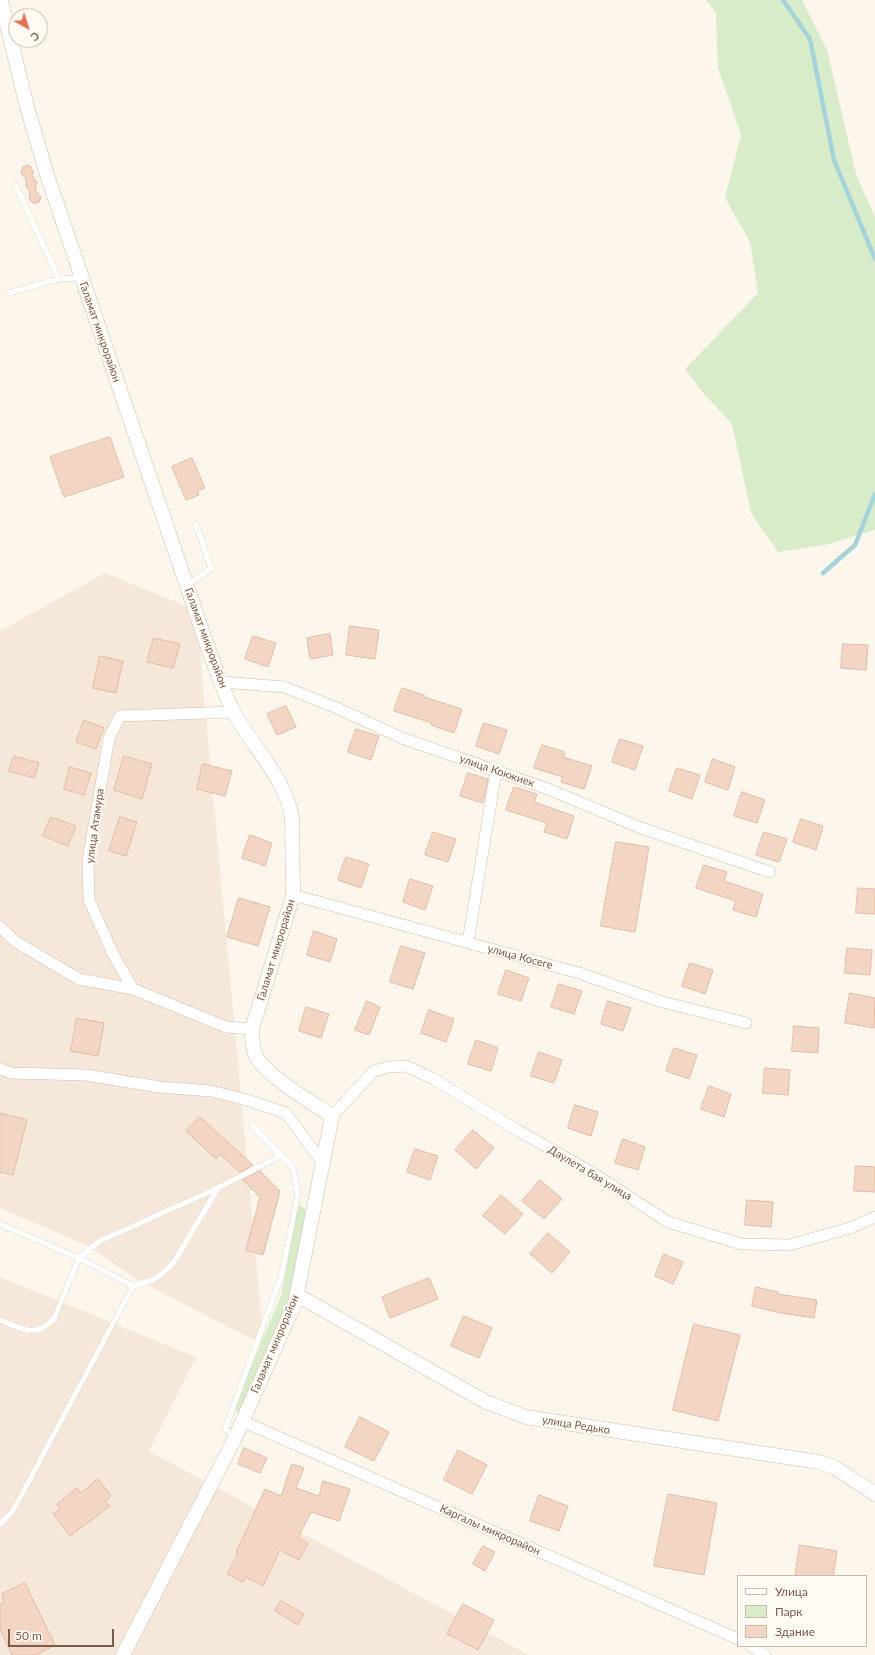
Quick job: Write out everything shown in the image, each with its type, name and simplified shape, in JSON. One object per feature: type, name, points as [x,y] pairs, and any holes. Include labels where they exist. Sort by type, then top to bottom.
[{"type":"street","name":"Галамат микрорайон","points":[[1,0],[27,107],[42,157],[81,278],[188,585],[210,654],[234,712],[277,777],[290,804],[292,817],[293,895],[252,1029],[252,1046],[256,1057],[274,1076],[332,1116],[295,1303],[235,1438],[122,1655]]},
{"type":"street","name":"улица Кокжиек","points":[[222,682],[284,687],[337,708],[402,738],[548,789],[641,828],[770,872]]},
{"type":"street","name":"улица Атамура","points":[[133,989],[113,954],[89,900],[88,861],[109,738],[120,716],[234,712]]},
{"type":"street","points":[[468,942],[496,770]]},
{"type":"street","name":"улица Косеге","points":[[293,895],[578,973],[659,1001],[746,1023]]},
{"type":"street","points":[[0,927],[16,942],[79,980],[133,989],[226,1027],[252,1029]]},
{"type":"street","name":"Даулета бая улица","points":[[332,1116],[374,1070],[388,1067],[406,1066],[432,1078],[593,1174],[668,1222],[741,1244],[789,1245],[850,1228],[875,1217]]},
{"type":"street","points":[[0,1069],[12,1073],[86,1075],[159,1087],[211,1092],[247,1100],[286,1113],[322,1162]]},
{"type":"street","name":"улица Редько","points":[[297,1295],[486,1402],[526,1417],[819,1462],[834,1467],[875,1494]]},
{"type":"street","name":"Каргалы микрорайон","points":[[242,1421],[737,1639]]},
{"type":"street","points":[[753,1647],[765,1655]]},
{"type":"lane","points":[[16,186],[59,279]]},
{"type":"lane","points":[[8,294],[59,279],[81,278]]},
{"type":"lane","points":[[188,585],[211,568],[196,524]]},
{"type":"lane","points":[[235,1438],[226,1429],[281,1277],[298,1194],[294,1168],[252,1124]]},
{"type":"lane","points":[[0,1320],[24,1330],[36,1331],[46,1326],[54,1318],[78,1258],[100,1241],[218,1188],[282,1155]]},
{"type":"lane","points":[[0,1224],[78,1258],[134,1286],[153,1280],[174,1262],[218,1188]]},
{"type":"lane","points":[[0,1524],[12,1512],[134,1286]]},
{"type":"shaded area","points":[[105,573],[196,610],[264,1345],[141,1282],[88,1246],[0,1208],[0,631]]},
{"type":"shaded area","points":[[0,1277],[196,1357],[149,1451],[529,1655],[0,1655]]},
{"type":"green space","points":[[706,0],[802,0],[827,50],[856,174],[875,218],[875,530],[825,545],[778,552],[751,513],[732,424],[703,393],[685,369],[758,293],[750,242],[725,198],[741,135],[718,68],[716,13]]},
{"type":"green space","points":[[298,1205],[306,1209],[291,1300],[242,1416],[233,1408],[281,1296]]},
{"type":"building","points":[[28,165],[31,167],[33,172],[32,176],[37,182],[35,190],[41,197],[39,202],[36,203],[33,203],[29,199],[30,192],[26,186],[26,179],[21,173],[23,167]]},
{"type":"building","points":[[110,437],[124,477],[64,497],[50,457]]},
{"type":"building","points":[[192,458],[205,488],[197,491],[199,495],[186,500],[172,467]]},
{"type":"building","points":[[350,626],[379,630],[375,659],[346,655]]},
{"type":"building","points":[[330,634],[333,655],[310,659],[307,638]]},
{"type":"building","points":[[253,636],[276,643],[268,667],[245,659]]},
{"type":"building","points":[[154,638],[180,644],[173,668],[147,662]]},
{"type":"building","points":[[843,644],[868,645],[866,670],[841,668]]},
{"type":"building","points":[[100,656],[123,661],[116,693],[93,688]]},
{"type":"building","points":[[402,688],[424,695],[424,697],[462,709],[454,733],[431,725],[432,723],[394,711]]},
{"type":"building","points":[[286,706],[296,727],[277,735],[267,714]]},
{"type":"building","points":[[84,720],[104,728],[96,749],[76,742]]},
{"type":"building","points":[[484,723],[507,730],[499,754],[476,746]]},
{"type":"building","points":[[356,729],[379,736],[371,760],[348,752]]},
{"type":"building","points":[[620,739],[643,746],[635,770],[612,762]]},
{"type":"building","points":[[542,745],[565,752],[563,757],[592,766],[584,789],[561,782],[563,777],[534,768]]},
{"type":"building","points":[[14,756],[39,763],[34,778],[9,771]]},
{"type":"building","points":[[124,756],[152,764],[142,799],[114,790]]},
{"type":"building","points":[[713,759],[735,767],[728,790],[705,782]]},
{"type":"building","points":[[203,764],[232,771],[225,796],[197,789]]},
{"type":"building","points":[[70,767],[91,773],[84,795],[64,789]]},
{"type":"building","points":[[677,768],[700,775],[692,799],[669,791]]},
{"type":"building","points":[[468,773],[488,779],[483,803],[460,796]]},
{"type":"building","points":[[514,787],[537,794],[534,802],[574,816],[567,839],[544,832],[547,823],[506,810]]},
{"type":"building","points":[[742,792],[765,800],[757,823],[734,816]]},
{"type":"building","points":[[51,817],[76,826],[68,846],[43,836]]},
{"type":"building","points":[[120,817],[137,822],[126,856],[109,851]]},
{"type":"building","points":[[801,819],[823,826],[816,850],[793,842]]},
{"type":"building","points":[[433,832],[456,839],[448,862],[425,855]]},
{"type":"building","points":[[764,832],[787,839],[779,862],[756,855]]},
{"type":"building","points":[[250,835],[272,843],[265,866],[242,858]]},
{"type":"building","points":[[616,842],[649,847],[635,932],[601,926]]},
{"type":"building","points":[[346,857],[369,864],[361,888],[338,880]]},
{"type":"building","points":[[704,865],[727,872],[724,881],[763,894],[756,917],[733,910],[736,901],[696,888]]},
{"type":"building","points":[[410,879],[433,886],[425,910],[403,902]]},
{"type":"building","points":[[858,888],[875,889],[875,914],[856,913]]},
{"type":"building","points":[[239,898],[270,907],[258,946],[227,937]]},
{"type":"building","points":[[314,931],[337,939],[330,962],[307,955]]},
{"type":"building","points":[[401,946],[425,953],[413,989],[390,982]]},
{"type":"building","points":[[847,948],[872,950],[870,975],[845,973]]},
{"type":"building","points":[[690,963],[713,970],[705,994],[682,986]]},
{"type":"building","points":[[506,970],[529,978],[521,1001],[498,994]]},
{"type":"building","points":[[559,984],[582,991],[574,1014],[551,1007]]},
{"type":"building","points":[[850,993],[875,998],[874,1028],[845,1023]]},
{"type":"building","points":[[367,1001],[380,1007],[369,1035],[355,1030]]},
{"type":"building","points":[[608,1001],[631,1008],[623,1031],[601,1024]]},
{"type":"building","points":[[306,1007],[329,1014],[321,1038],[299,1031]]},
{"type":"building","points":[[429,1010],[454,1019],[446,1042],[421,1033]]},
{"type":"building","points":[[77,1018],[104,1023],[98,1056],[71,1051]]},
{"type":"building","points":[[794,1026],[819,1028],[818,1053],[792,1051]]},
{"type":"building","points":[[476,1040],[498,1048],[491,1071],[468,1064]]},
{"type":"building","points":[[674,1048],[697,1055],[689,1079],[666,1071]]},
{"type":"building","points":[[539,1052],[562,1060],[554,1083],[531,1076]]},
{"type":"building","points":[[765,1068],[790,1070],[788,1095],[763,1093]]},
{"type":"building","points":[[709,1086],[731,1094],[724,1117],[701,1109]]},
{"type":"building","points":[[575,1105],[598,1112],[591,1136],[568,1128]]},
{"type":"building","points":[[0,1113],[27,1120],[13,1175],[0,1172]]},
{"type":"building","points":[[200,1117],[253,1165],[240,1172],[220,1154],[216,1159],[186,1131]]},
{"type":"building","points":[[473,1130],[494,1148],[476,1169],[455,1150]]},
{"type":"building","points":[[623,1139],[645,1147],[638,1170],[615,1163]]},
{"type":"building","points":[[415,1149],[438,1156],[430,1180],[407,1172]]},
{"type":"building","points":[[856,1166],[875,1167],[875,1192],[854,1191]]},
{"type":"building","points":[[260,1171],[280,1191],[263,1255],[246,1250],[260,1197],[243,1180]]},
{"type":"building","points":[[540,1180],[562,1199],[544,1219],[522,1201]]},
{"type":"building","points":[[501,1195],[523,1214],[505,1234],[483,1216]]},
{"type":"building","points":[[747,1200],[773,1202],[771,1227],[745,1225]]},
{"type":"building","points":[[548,1233],[570,1252],[552,1273],[530,1254]]},
{"type":"building","points":[[664,1254],[683,1262],[673,1284],[655,1276]]},
{"type":"building","points":[[429,1278],[438,1299],[390,1318],[382,1297]]},
{"type":"building","points":[[756,1287],[778,1292],[778,1294],[817,1300],[814,1318],[781,1313],[752,1306]]},
{"type":"building","points":[[464,1316],[492,1328],[479,1358],[451,1346]]},
{"type":"building","points":[[694,1324],[740,1335],[718,1421],[673,1410]]},
{"type":"building","points":[[360,1417],[389,1432],[374,1461],[345,1447]]},
{"type":"building","points":[[244,1448],[267,1458],[260,1473],[238,1464]]},
{"type":"building","points":[[458,1450],[487,1465],[472,1494],[444,1480]]},
{"type":"building","points":[[292,1464],[304,1468],[296,1488],[319,1496],[323,1481],[350,1489],[339,1521],[311,1512],[298,1538],[308,1543],[299,1560],[280,1550],[263,1586],[246,1577],[243,1582],[227,1574],[238,1554],[236,1553],[265,1489],[281,1496]]},
{"type":"building","points":[[98,1479],[111,1496],[105,1501],[110,1506],[70,1536],[53,1514],[60,1509],[57,1504],[77,1488],[81,1493]]},
{"type":"building","points":[[668,1494],[717,1503],[704,1575],[654,1566]]},
{"type":"building","points":[[539,1495],[568,1506],[559,1531],[530,1521]]},
{"type":"building","points":[[800,1545],[837,1551],[833,1575],[795,1575]]},
{"type":"building","points":[[483,1546],[495,1552],[485,1571],[473,1564]]},
{"type":"building","points":[[25,1583],[55,1645],[36,1655],[12,1655],[0,1630],[0,1604],[4,1603],[2,1594]]},
{"type":"building","points":[[281,1601],[304,1614],[298,1625],[275,1611]]},
{"type":"building","points":[[463,1604],[494,1620],[478,1650],[447,1634]]},
{"type":"waterway","points":[[783,0],[810,39],[834,160],[875,259]]},
{"type":"waterway","points":[[823,573],[855,545],[875,494]]}]
